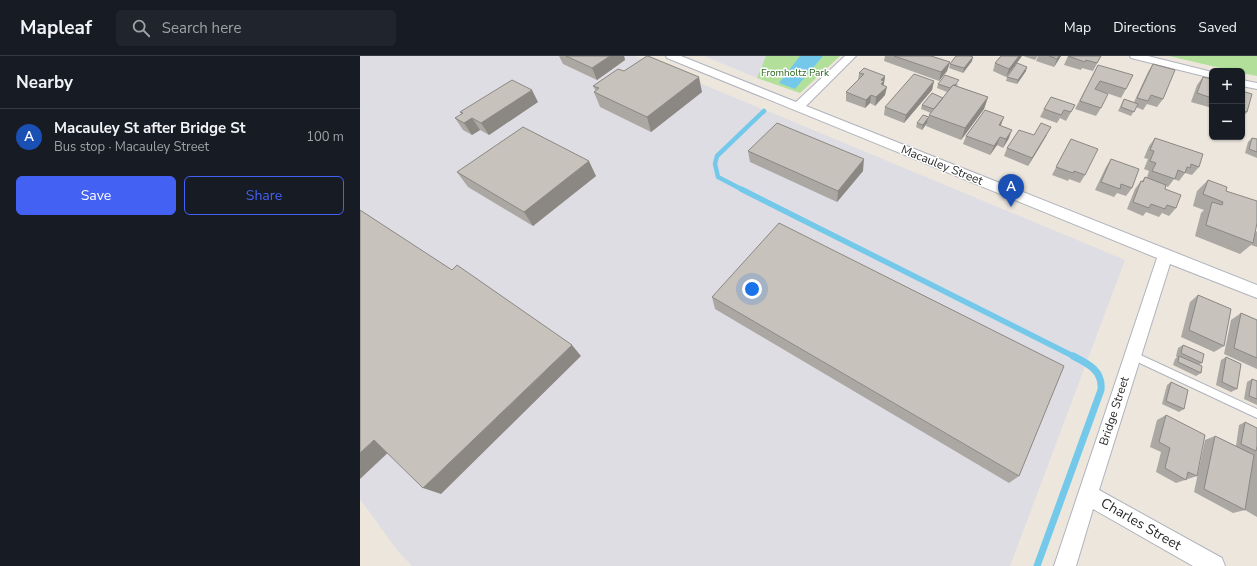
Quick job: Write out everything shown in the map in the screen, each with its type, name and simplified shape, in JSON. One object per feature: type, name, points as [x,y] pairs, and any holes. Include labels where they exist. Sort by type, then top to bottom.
[{"type":"street","name":"Macauley Street","points":[[672,56],[1257,292]]},
{"type":"street","points":[[798,106],[851,56]]},
{"type":"street","points":[[1135,56],[1209,74]]},
{"type":"street","points":[[1245,84],[1257,86]]},
{"type":"street","name":"Bridge Street","points":[[1065,566],[1132,354],[1159,278],[1165,256]]},
{"type":"street","name":"Charles Street","points":[[1088,494],[1214,566]]},
{"type":"lane","points":[[1132,354],[1257,414]]},
{"type":"shaded area","points":[[360,56],[635,56],[1125,260],[1010,566],[412,566],[397,550],[360,499]]},
{"type":"shaded area","points":[[704,56],[766,56],[757,78]]},
{"type":"green space","name":"Fromholtz Park","points":[[766,56],[840,56],[800,93],[757,78]]},
{"type":"green space","points":[[1169,56],[1257,56],[1257,76],[1245,74],[1245,68],[1220,68]]},
{"type":"water","points":[[800,56],[823,56],[795,89],[779,83]]},
{"type":"building","points":[[566,56],[610,56],[592,68]]},
{"type":"building","points":[[647,56],[699,77],[647,117],[594,92],[599,88],[593,86],[618,69],[624,71]]},
{"type":"building","points":[[894,56],[931,56],[950,62],[941,72]]},
{"type":"building","points":[[956,56],[973,57],[964,68],[950,64]]},
{"type":"building","points":[[1001,56],[1019,56],[1009,69],[995,63]]},
{"type":"building","points":[[1049,56],[1059,56],[1057,59]]},
{"type":"building","points":[[1068,56],[1101,56],[1097,63],[1086,60],[1085,62]]},
{"type":"building","points":[[1017,63],[1027,67],[1018,80],[1007,77]]},
{"type":"building","points":[[1153,64],[1175,70],[1163,99],[1151,95],[1148,101],[1137,98]]},
{"type":"building","points":[[1098,65],[1133,75],[1126,89],[1100,81],[1095,89],[1108,94],[1101,108],[1080,101]]},
{"type":"building","points":[[864,68],[885,76],[881,80],[884,81],[881,84],[887,87],[876,97],[871,95],[866,100],[846,92],[864,74],[859,73]]},
{"type":"building","points":[[914,74],[934,81],[906,115],[885,107]]},
{"type":"building","points":[[945,75],[959,80],[950,88],[938,84]]},
{"type":"building","points":[[1203,77],[1209,78],[1209,97],[1197,93]]},
{"type":"building","points":[[512,80],[532,90],[481,123],[472,118],[464,123],[455,118],[463,113],[460,112]]},
{"type":"building","points":[[953,85],[988,97],[965,128],[929,115]]},
{"type":"building","points":[[1245,92],[1252,94],[1247,112],[1245,112]]},
{"type":"building","points":[[932,93],[943,98],[934,109],[922,105]]},
{"type":"building","points":[[1051,97],[1075,105],[1071,112],[1064,110],[1061,115],[1044,109]]},
{"type":"building","points":[[1124,99],[1138,104],[1134,112],[1121,107]]},
{"type":"building","points":[[985,110],[1004,117],[999,125],[1012,130],[1006,139],[1000,137],[994,146],[966,136]]},
{"type":"building","points":[[923,115],[929,117],[923,125],[917,123]]},
{"type":"building","points":[[777,123],[864,159],[838,191],[748,151]]},
{"type":"building","points":[[1041,123],[1051,127],[1032,158],[1007,148],[1019,130],[1034,135]]},
{"type":"building","points":[[523,127],[589,161],[524,212],[457,172]]},
{"type":"building","points":[[1155,138],[1203,154],[1199,167],[1191,164],[1190,168],[1187,167],[1185,173],[1178,170],[1175,179],[1152,171],[1156,163],[1150,161],[1154,151],[1150,150]]},
{"type":"building","points":[[1252,138],[1257,139],[1257,152],[1249,149]]},
{"type":"building","points":[[1071,139],[1098,149],[1085,175],[1074,171],[1073,173],[1056,167]]},
{"type":"building","points":[[1111,159],[1139,169],[1132,188],[1121,184],[1120,189],[1101,182]]},
{"type":"building","points":[[1145,177],[1166,185],[1165,189],[1181,195],[1176,208],[1167,205],[1165,209],[1151,204],[1149,208],[1133,202],[1141,181],[1143,182]]},
{"type":"building","points":[[1208,180],[1227,187],[1226,191],[1257,201],[1257,223],[1253,243],[1206,225],[1212,202],[1222,205],[1223,202],[1203,194]]},
{"type":"building","points":[[360,210],[452,270],[457,265],[572,345],[423,488],[374,440],[360,453]]},
{"type":"building","points":[[779,223],[1064,366],[1019,476],[712,297]]},
{"type":"building","points":[[1198,295],[1231,309],[1224,346],[1189,330]]},
{"type":"building","points":[[1241,313],[1257,320],[1257,358],[1234,348]]},
{"type":"building","points":[[1183,345],[1204,354],[1202,363],[1181,353]]},
{"type":"building","points":[[1179,356],[1202,366],[1201,373],[1178,362]]},
{"type":"building","points":[[1226,357],[1241,364],[1237,389],[1222,382]]},
{"type":"building","points":[[1252,379],[1257,381],[1257,399],[1249,396]]},
{"type":"building","points":[[1171,382],[1188,390],[1184,409],[1166,401]]},
{"type":"building","points":[[1166,415],[1205,435],[1197,476],[1188,472],[1186,480],[1165,468],[1170,448],[1159,442]]},
{"type":"building","points":[[1245,422],[1257,428],[1256,451],[1241,444]]},
{"type":"building","points":[[1215,436],[1254,455],[1245,510],[1204,489]]},
{"type":"waterway","points":[[743,190],[718,177],[715,164],[717,156],[764,111]]},
{"type":"waterway","points":[[741,189],[1075,357]]},
{"type":"waterway","points":[[1037,566],[1101,390],[1100,378],[1094,369],[1073,356]]},
{"type":"place","name":"Macauley St after Bridge St","points":[[1011,207]]}]
